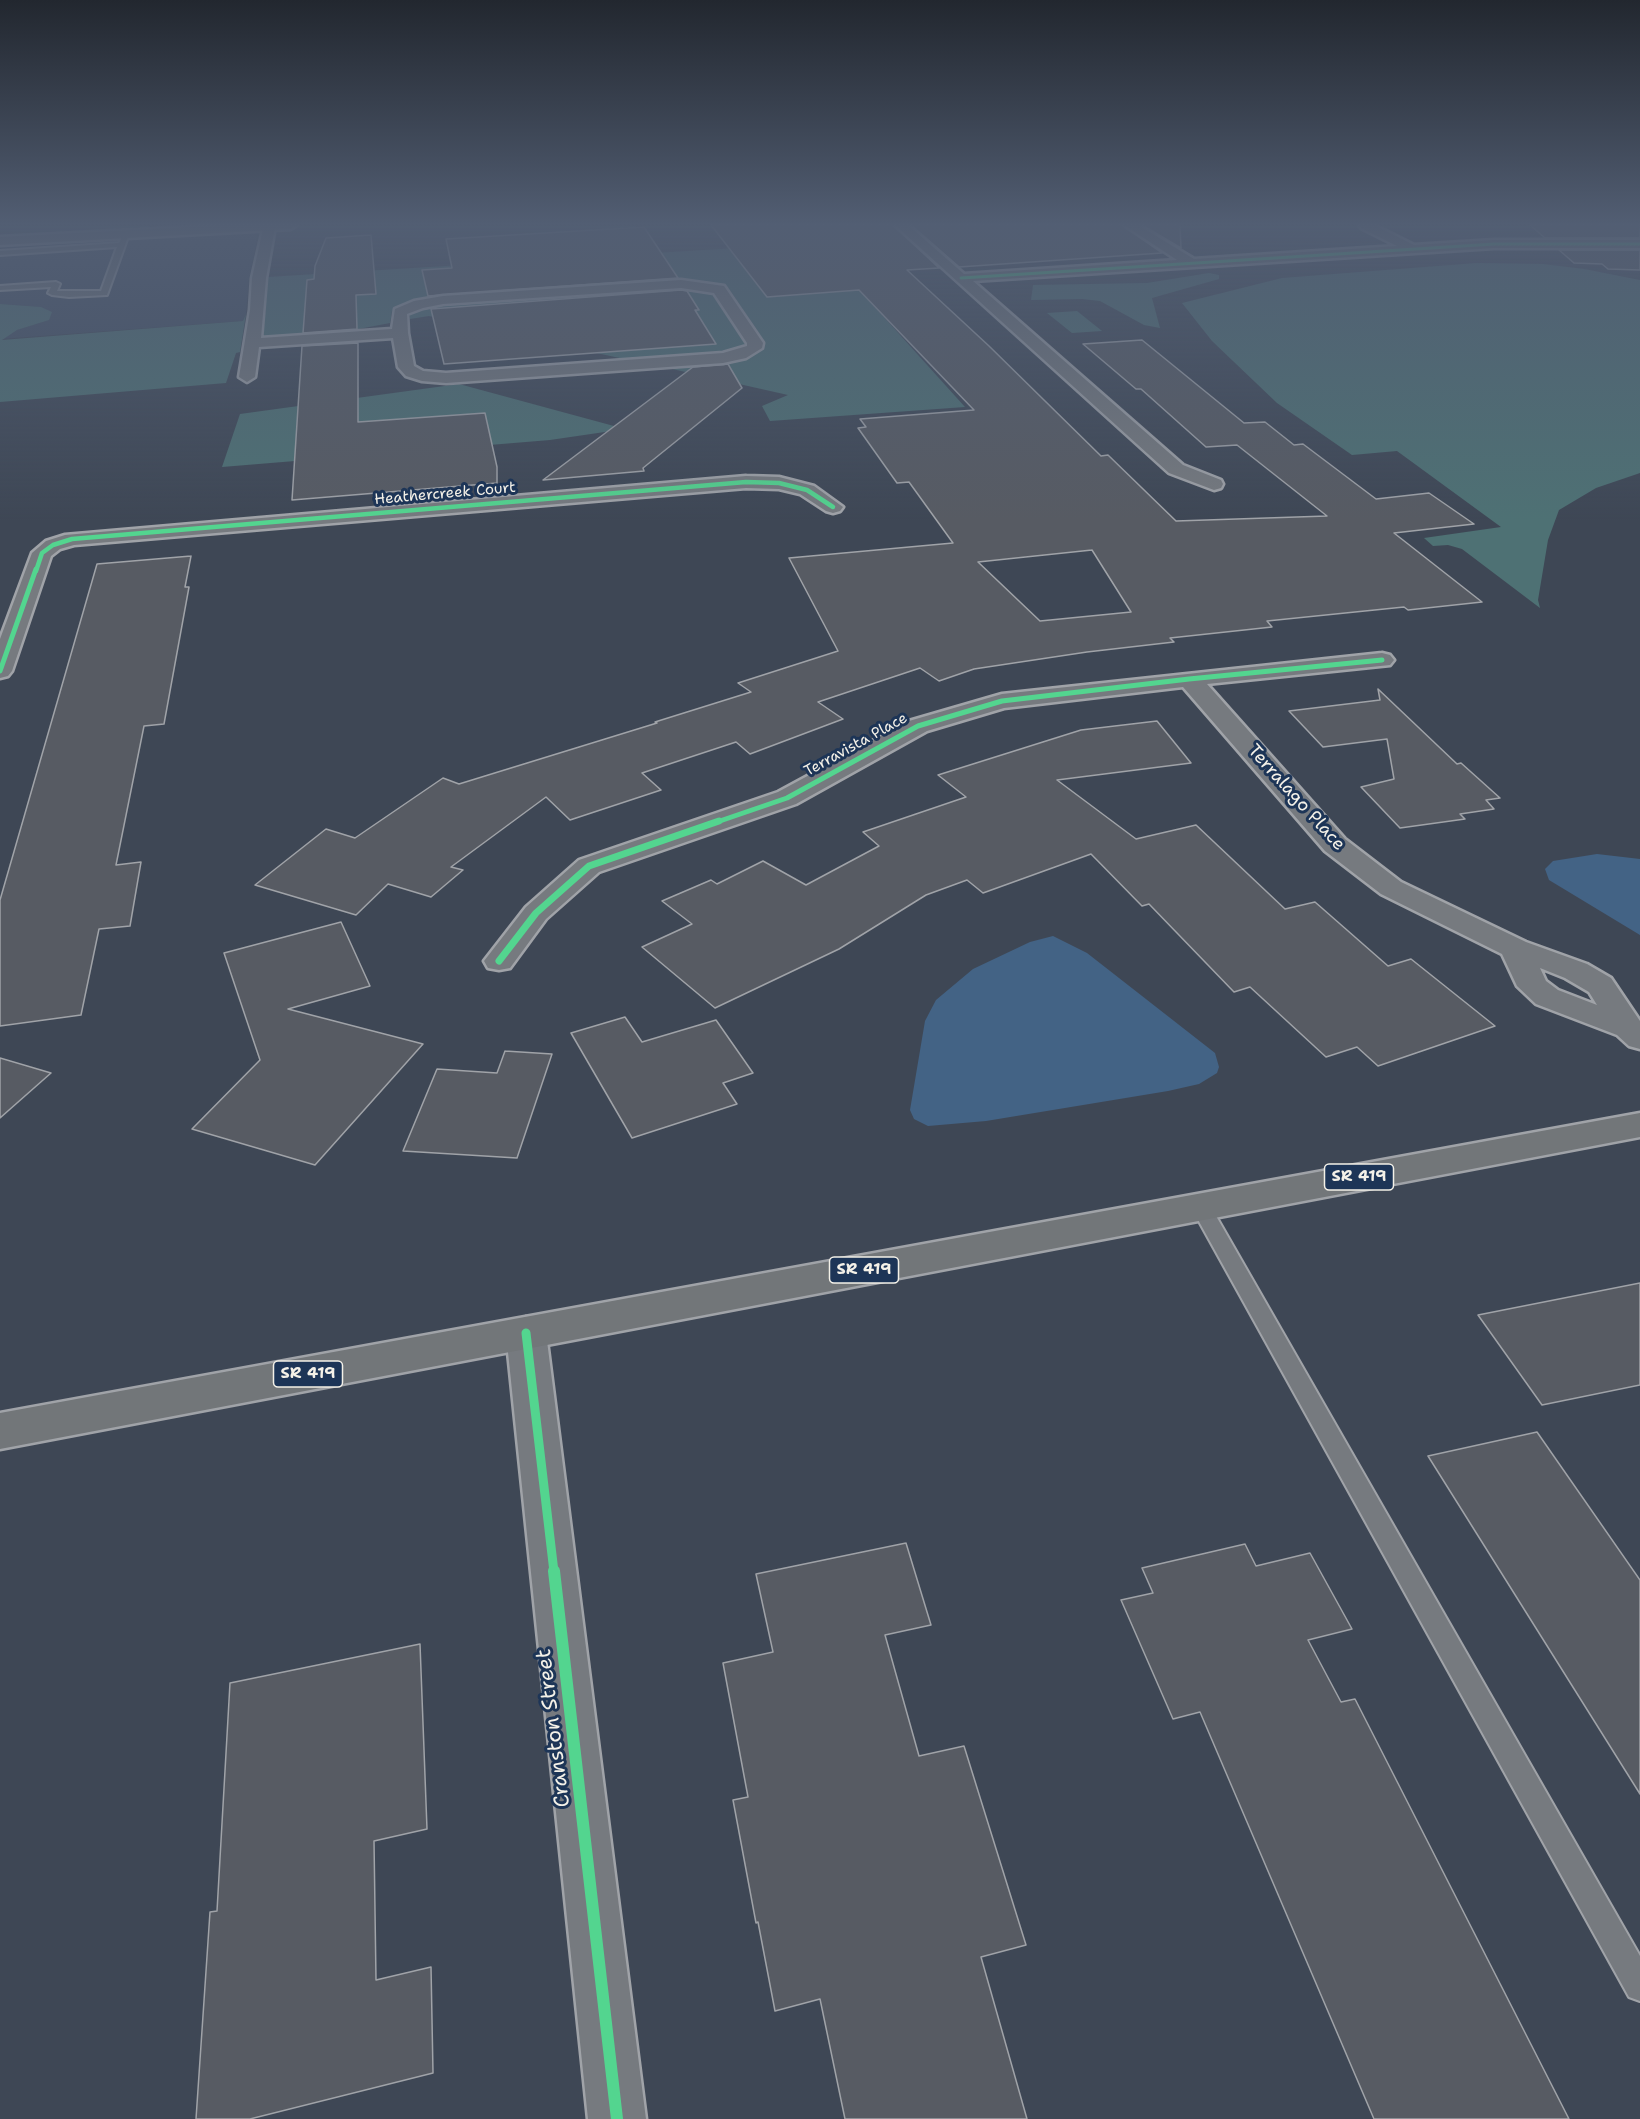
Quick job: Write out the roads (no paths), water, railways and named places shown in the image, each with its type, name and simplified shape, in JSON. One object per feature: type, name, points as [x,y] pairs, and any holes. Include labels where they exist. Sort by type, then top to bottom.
[{"type":"main road","name":"SR 419","points":[[0,1431],[1640,1125]]},
{"type":"street","points":[[247,376],[254,324]]},
{"type":"street","points":[[400,324],[406,368],[422,376],[446,378],[740,355],[754,348],[755,343],[742,324]]},
{"type":"street","points":[[1013,324],[1176,469],[1214,484]]},
{"type":"street","points":[[252,343],[400,333]]},
{"type":"street","name":"Heathercreek Court","points":[[0,671],[42,553],[53,545],[72,539],[746,482],[779,483],[807,490],[833,507]]},
{"type":"street","name":"Terravista Place","points":[[499,961],[536,914],[589,866],[787,798],[918,726],[1002,700],[1383,660]]},
{"type":"street","name":"Terralago Place","points":[[1189,679],[1335,845],[1391,888],[1515,948],[1533,986],[1546,997],[1634,1033]]},
{"type":"street","name":"Cranston Street","points":[[526,1333],[617,2119]]},
{"type":"lane","points":[[1202,1207],[1640,1986]]},
{"type":"water","points":[[1597,854],[1640,859],[1640,935],[1549,880],[1545,869],[1553,861]]},
{"type":"water","points":[[1053,936],[1087,953],[1215,1053],[1219,1067],[1217,1073],[1199,1084],[1168,1091],[986,1121],[928,1126],[914,1119],[910,1110],[925,1021],[936,1000],[973,969],[1030,942]]}]
